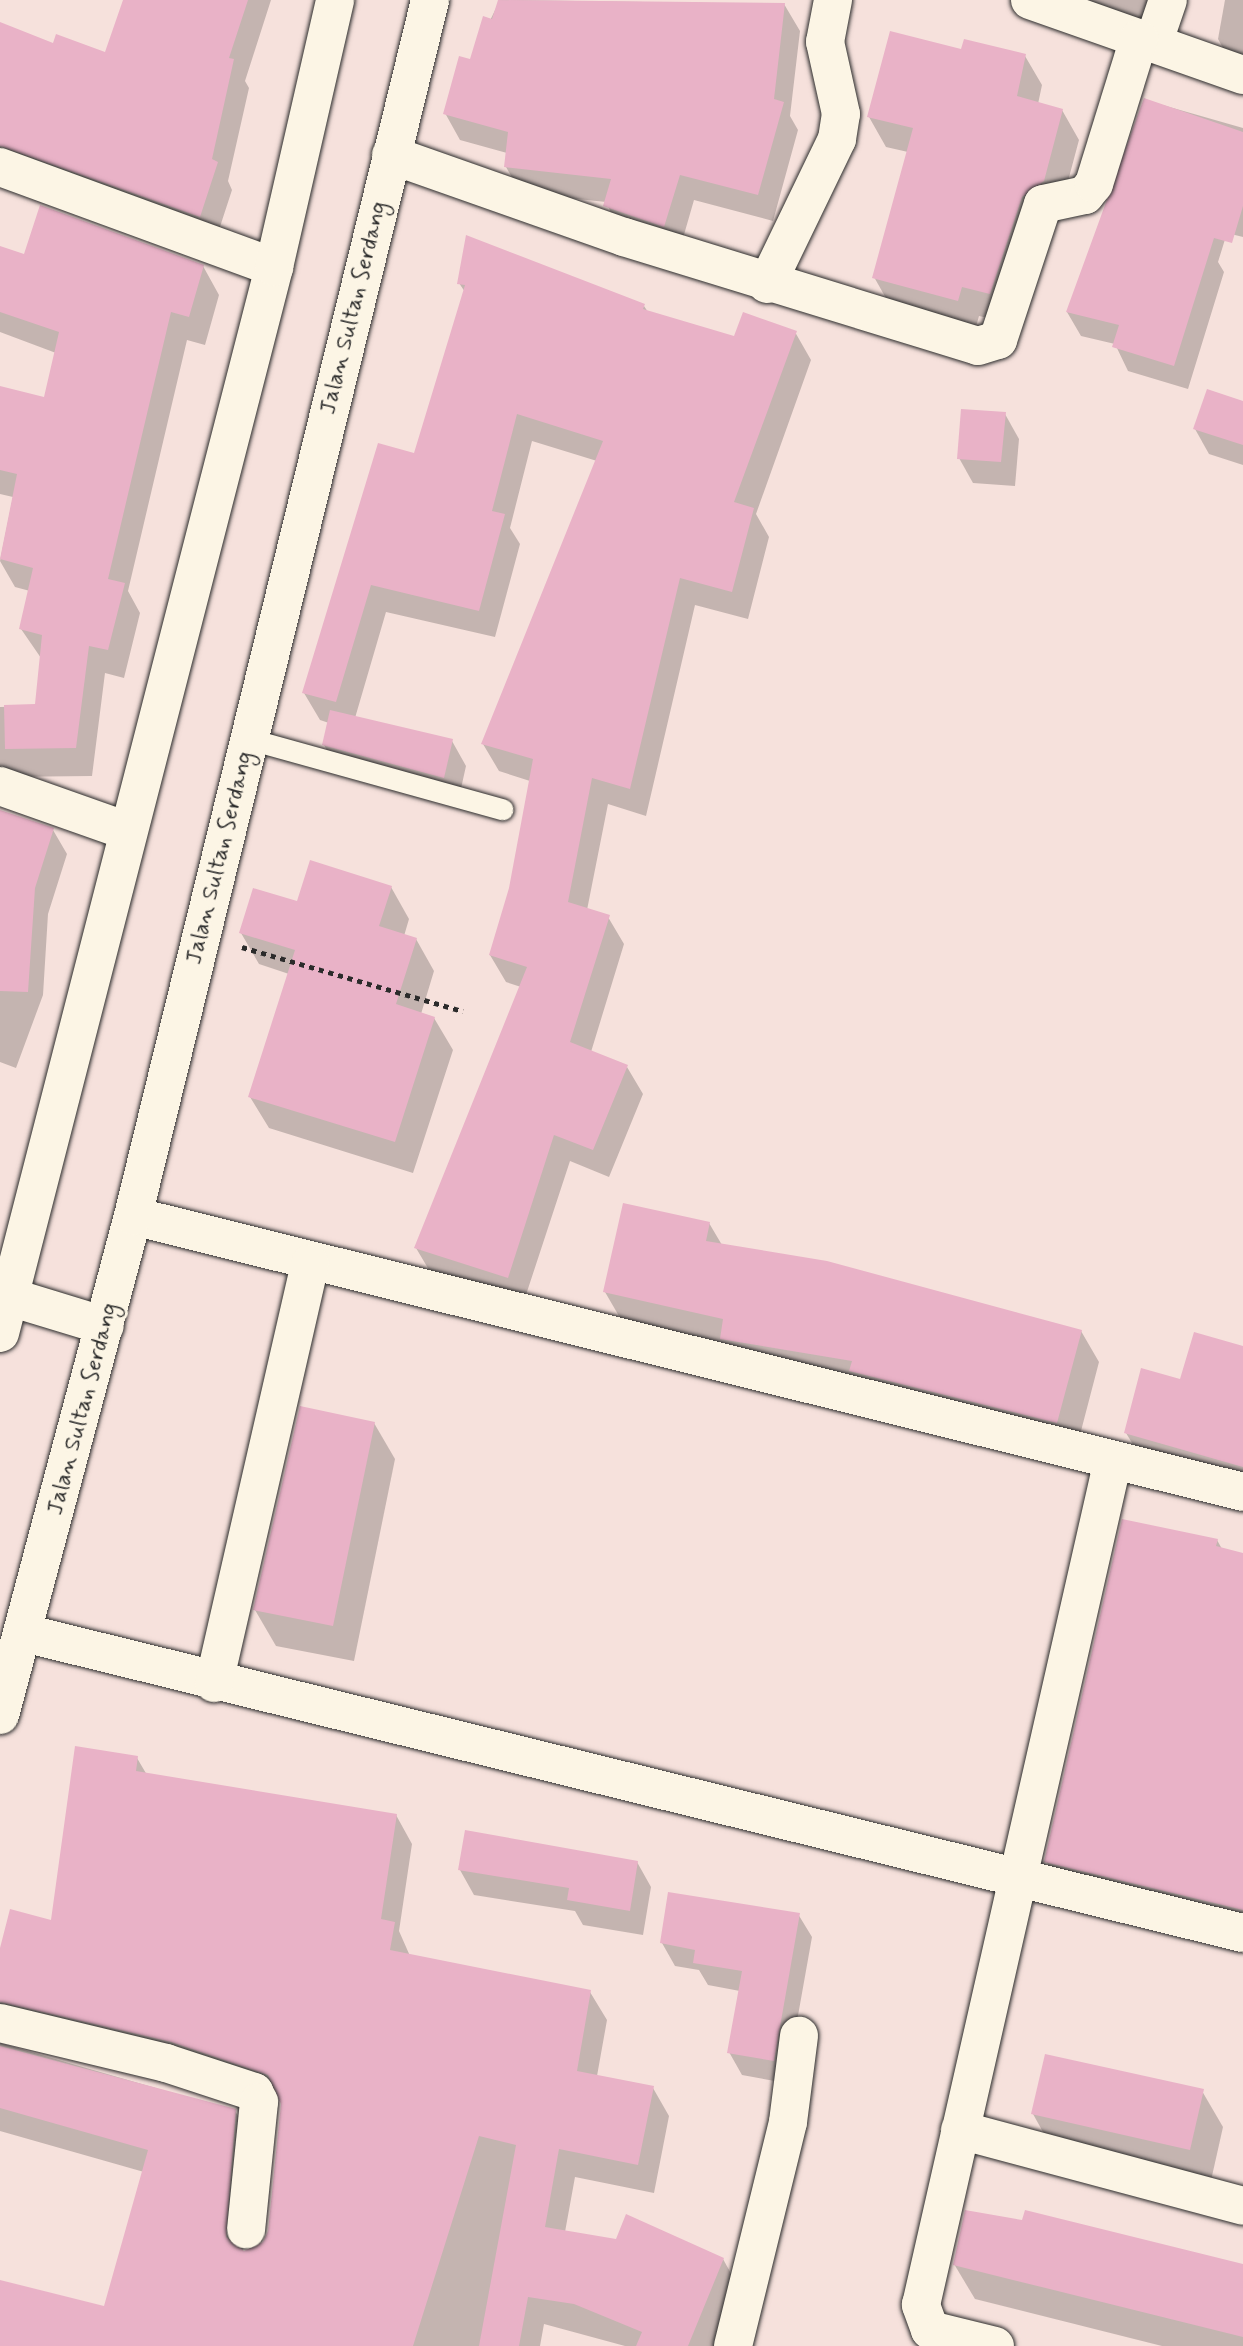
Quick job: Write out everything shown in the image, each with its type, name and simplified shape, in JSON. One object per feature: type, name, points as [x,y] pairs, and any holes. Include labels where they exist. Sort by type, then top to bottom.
[{"type":"main road","points":[[0,1334],[274,267],[335,0]]},
{"type":"main road","name":"Jalan Sultan Serdang","points":[[0,1714],[24,1633],[133,1216],[430,0]]},
{"type":"main road","points":[[767,284],[837,139],[841,114],[825,42],[832,0]]},
{"type":"main road","points":[[1030,0],[1243,75]]},
{"type":"main road","points":[[391,155],[767,284],[978,346],[998,340],[1043,204],[1085,195],[1094,184],[1146,41],[1168,0]]},
{"type":"main road","points":[[0,167],[274,267]]},
{"type":"main road","points":[[0,786],[127,831]]},
{"type":"main road","points":[[133,1216],[310,1264],[502,1306],[1112,1464],[1243,1492]]},
{"type":"main road","points":[[214,1684],[310,1264]]},
{"type":"main road","points":[[10,1297],[105,1326]]},
{"type":"main road","points":[[995,2346],[930,2330],[923,2321],[960,2130],[1112,1464]]},
{"type":"main road","points":[[24,1633],[214,1684],[1243,1933]]},
{"type":"main road","points":[[0,2023],[166,2063],[254,2092],[260,2102],[246,2229]]},
{"type":"main road","points":[[733,2346],[788,2122],[799,2036]]},
{"type":"main road","points":[[960,2130],[1243,2206]]},
{"type":"lane","points":[[249,739],[502,808]]},
{"type":"path","points":[[200,935],[463,1012]]},
{"type":"building","points":[[123,0],[248,0],[229,58],[234,59],[212,159],[218,162],[200,217],[0,146],[0,22],[53,43],[56,34],[105,52]]},
{"type":"building","points":[[498,0],[785,3],[774,99],[784,102],[758,195],[680,175],[664,227],[603,206],[611,179],[504,167],[508,132],[443,114],[459,56],[470,59],[483,16],[492,19]]},
{"type":"building","points":[[890,31],[961,49],[964,39],[1026,54],[1017,96],[1063,109],[1044,181],[1022,197],[990,294],[962,287],[958,301],[872,278],[913,128],[867,117]]},
{"type":"building","points":[[1144,98],[1243,132],[1243,206],[1232,243],[1214,238],[1174,366],[1112,347],[1119,325],[1066,312]]},
{"type":"building","points":[[40,205],[204,265],[189,317],[171,312],[108,579],[125,583],[108,650],[89,646],[76,748],[5,749],[4,705],[35,704],[42,635],[19,629],[33,568],[0,559],[17,474],[0,470],[0,386],[44,397],[59,332],[0,312],[0,246],[24,254]]},
{"type":"building","points":[[466,235],[645,304],[643,309],[734,336],[743,312],[797,331],[734,502],[754,508],[732,592],[680,578],[630,789],[592,778],[568,902],[610,915],[570,1042],[628,1065],[593,1150],[554,1135],[508,1278],[414,1248],[527,967],[489,955],[509,888],[533,759],[481,744],[603,441],[517,414],[492,511],[505,514],[479,611],[371,585],[336,702],[302,693],[378,443],[414,453],[465,285],[457,284]]},
{"type":"building","points":[[1207,389],[1243,401],[1243,445],[1193,429]]},
{"type":"building","points":[[961,409],[1006,412],[1001,462],[957,459]]},
{"type":"building","points":[[330,710],[453,739],[444,778],[322,745]]},
{"type":"building","points":[[0,810],[54,828],[35,888],[28,992],[0,991]]},
{"type":"building","points":[[310,860],[392,886],[379,926],[417,938],[396,1004],[435,1017],[395,1142],[248,1097],[295,950],[239,933],[253,888],[297,901]]},
{"type":"building","points":[[623,1203],[710,1222],[706,1241],[827,1261],[1082,1330],[1057,1423],[849,1371],[852,1361],[720,1339],[723,1319],[603,1292]]},
{"type":"building","points":[[1194,1332],[1243,1346],[1243,1467],[1124,1433],[1141,1368],[1180,1379]]},
{"type":"building","points":[[300,1406],[375,1422],[333,1626],[253,1610]]},
{"type":"building","points":[[1122,1519],[1218,1539],[1216,1546],[1243,1553],[1243,1910],[1044,1862]]},
{"type":"building","points":[[75,1746],[138,1756],[136,1771],[397,1814],[381,1919],[395,1922],[390,1950],[591,1990],[577,2071],[654,2086],[638,2165],[559,2149],[545,2227],[616,2239],[626,2214],[724,2258],[688,2346],[636,2346],[642,2332],[574,2304],[528,2297],[519,2346],[479,2346],[516,2145],[479,2136],[413,2346],[0,2346],[0,2280],[104,2306],[148,2150],[0,2108],[0,2046],[236,2109],[226,2237],[244,2251],[263,2242],[268,2231],[281,2104],[268,2075],[171,2042],[0,2002],[0,1948],[10,1909],[51,1920]]},
{"type":"building","points":[[465,1830],[638,1861],[630,1911],[567,1900],[569,1888],[458,1870]]},
{"type":"building","points":[[668,1892],[800,1913],[774,2061],[727,2053],[742,1971],[693,1963],[695,1950],[660,1943]]},
{"type":"building","points":[[1045,2054],[1204,2089],[1190,2150],[1031,2114]]},
{"type":"building","points":[[965,2210],[1022,2220],[1025,2210],[1243,2264],[1243,2337],[953,2265]]}]
